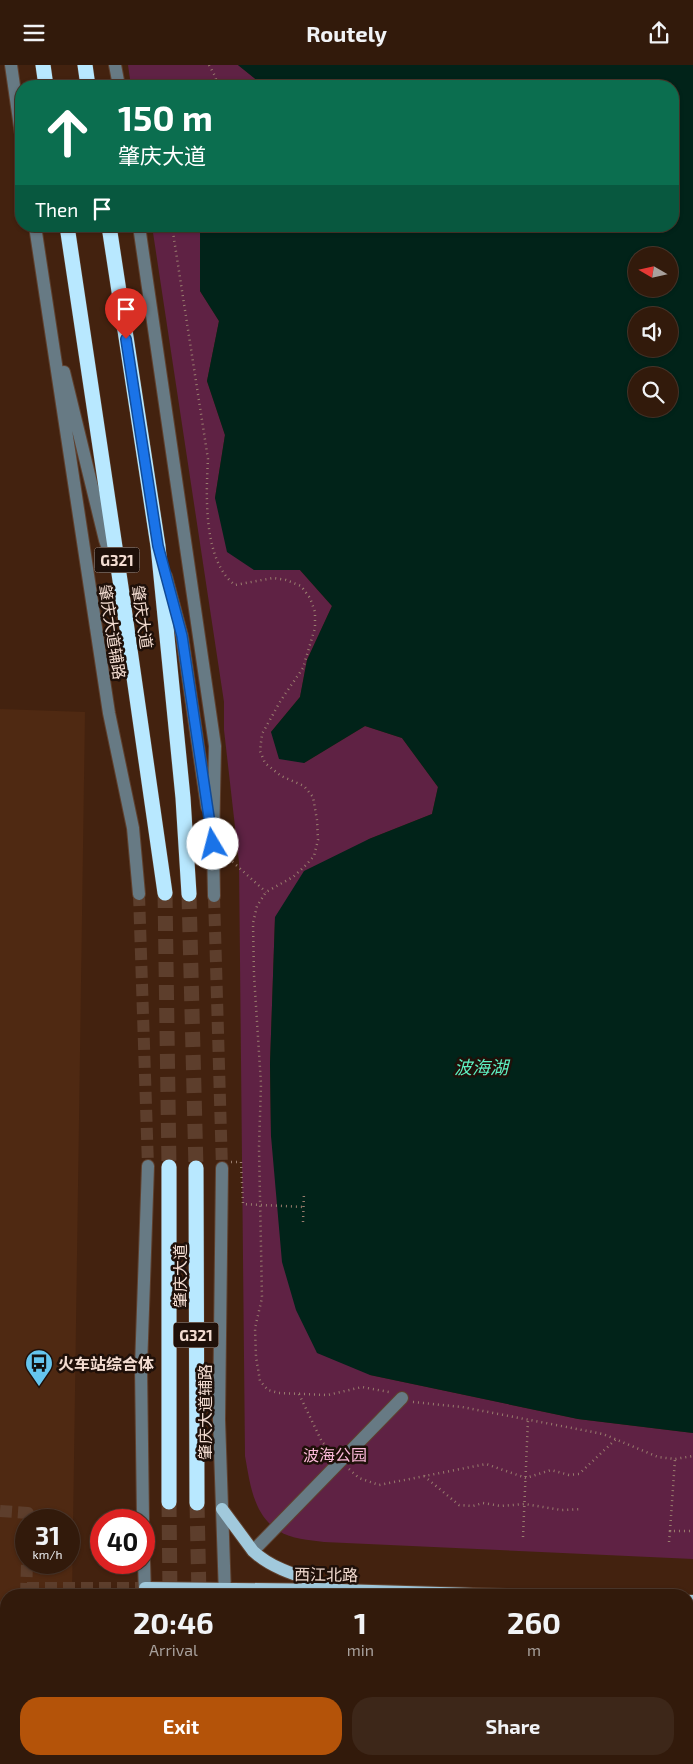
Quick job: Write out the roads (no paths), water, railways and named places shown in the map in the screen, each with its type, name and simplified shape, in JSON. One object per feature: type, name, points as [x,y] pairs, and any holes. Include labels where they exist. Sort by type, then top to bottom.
[{"type":"highway","points":[[85,65],[87,80]]},
{"type":"highway","name":"肇庆大道","points":[[68,232],[165,893]]},
{"type":"highway","name":"肇庆大道","points":[[111,232],[158,546],[184,798],[189,894]]},
{"type":"highway","name":"肇庆大道","points":[[169,1167],[169,1502]]},
{"type":"highway","name":"肇庆大道","points":[[196,1168],[197,1503]]},
{"type":"main road","points":[[222,1509],[253,1551],[274,1567],[331,1589]]},
{"type":"street","points":[[11,65],[15,93]]},
{"type":"street","points":[[115,65],[117,80]]},
{"type":"street","name":"肇庆大道辅路","points":[[36,232],[109,713],[133,827],[139,894]]},
{"type":"street","points":[[140,232],[215,747],[214,896]]},
{"type":"street","points":[[49,316],[105,541],[121,587]]},
{"type":"street","points":[[158,546],[182,636],[213,844]]},
{"type":"street","name":"肇庆大道辅路","points":[[225,1589],[219,1420],[226,1165]]},
{"type":"street","points":[[143,1509],[141,1367],[148,1166]]},
{"type":"street","points":[[253,1551],[402,1398]]},
{"type":"street","points":[[144,1574],[145,1589]]},
{"type":"water","name":"波海湖","points":[[238,65],[693,65],[693,1433],[578,1419],[370,1375],[317,1353],[296,1310],[282,1262],[271,1136],[270,1064],[275,917],[304,871],[369,839],[432,814],[438,787],[402,738],[365,726],[304,763],[279,759],[271,732],[300,697],[307,660],[332,606],[300,570],[254,570],[227,552],[215,498],[225,435],[207,381],[219,321],[200,291],[200,232],[679,232],[679,80],[257,80]]},
{"type":"tunnel","points":[[165,893],[169,1167]]},
{"type":"tunnel","points":[[139,894],[148,1166]]},
{"type":"tunnel","points":[[189,894],[196,1168]]},
{"type":"tunnel","points":[[214,896],[222,1168]]},
{"type":"tunnel","points":[[169,1502],[170,1589]]},
{"type":"tunnel","points":[[197,1503],[199,1589]]},
{"type":"tunnel","points":[[0,1511],[15,1512]]},
{"type":"tunnel","points":[[26,1589],[27,1574]]},
{"type":"tunnel","points":[[27,1588],[145,1588]]},
{"type":"place","name":"火车站综合体","points":[[39,1387]]},
{"type":"park label","name":"波海公园","points":[[335,1454]]}]
